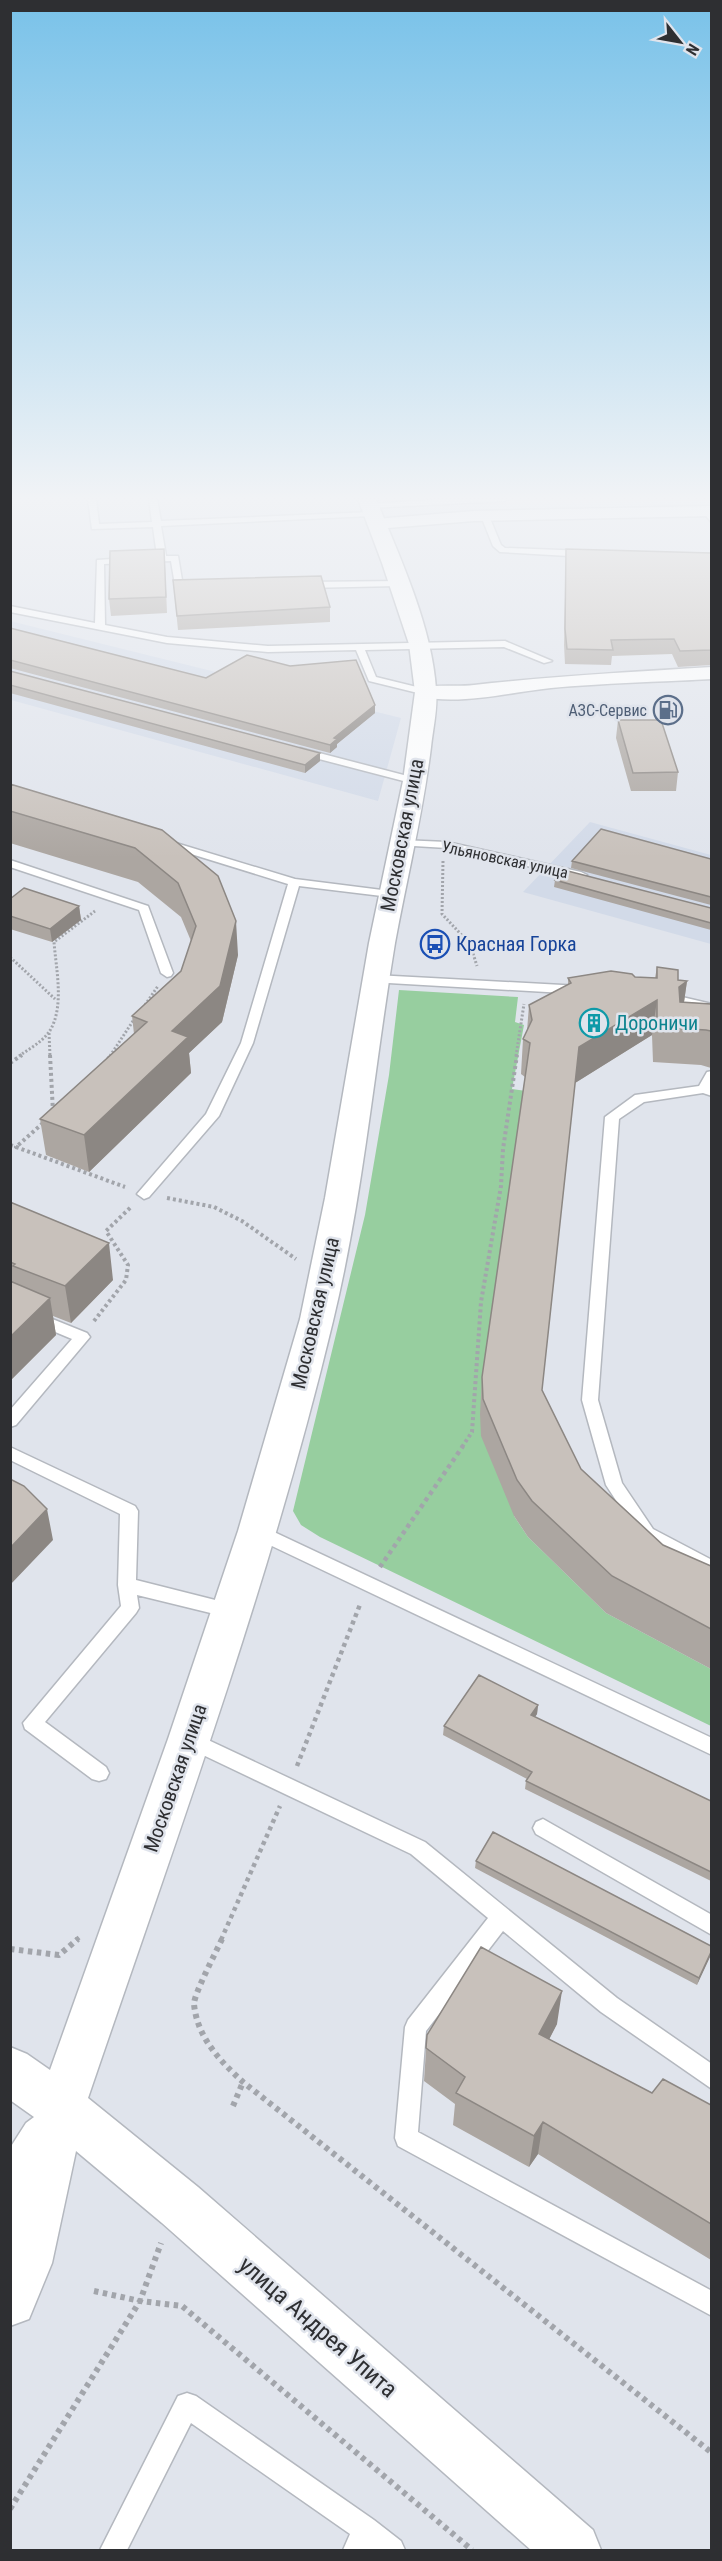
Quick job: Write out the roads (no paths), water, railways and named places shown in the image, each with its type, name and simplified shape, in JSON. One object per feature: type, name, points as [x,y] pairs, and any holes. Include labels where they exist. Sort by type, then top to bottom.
[{"type":"main road","name":"Московская улица","points":[[10,2300],[26,2263],[61,2107],[189,1739],[257,1531],[317,1319],[341,1197],[390,894],[415,781],[426,692],[419,644],[410,619]]},
{"type":"main road","name":"улица Андрея Упита","points":[[10,2071],[61,2107],[189,2213],[573,2550]]},
{"type":"main road","name":"Московская улица","points":[[10,2197],[61,2107]]},
{"type":"street","points":[[426,692],[456,693],[552,682],[711,673]]},
{"type":"lane","points":[[58,619],[167,640],[232,647],[268,649],[419,644],[505,644],[547,661]]},
{"type":"lane","points":[[100,619],[100,627]]},
{"type":"lane","points":[[359,646],[372,679],[426,692]]},
{"type":"lane","points":[[293,749],[415,781]]},
{"type":"lane","points":[[158,841],[294,882],[390,894]]},
{"type":"lane","name":"Ульяновская улица","points":[[401,843],[447,845],[591,878]]},
{"type":"lane","points":[[10,863],[144,908],[167,973]]},
{"type":"lane","points":[[144,1194],[212,1116],[247,1043],[294,882]]},
{"type":"lane","points":[[375,979],[591,990]]},
{"type":"lane","points":[[650,995],[711,1008]]},
{"type":"lane","points":[[711,1075],[708,1090],[640,1098],[612,1117],[590,1400],[614,1485],[648,1534],[711,1569]]},
{"type":"lane","points":[[10,1307],[82,1337],[10,1421]]},
{"type":"lane","points":[[10,1453],[129,1512],[130,1608],[32,1723],[99,1773]]},
{"type":"lane","points":[[257,1531],[711,1748]]},
{"type":"lane","points":[[128,1585],[231,1611]]},
{"type":"lane","points":[[189,1739],[418,1848],[609,2005],[711,2078]]},
{"type":"lane","points":[[543,1828],[711,1926]]},
{"type":"lane","points":[[501,1917],[416,2027],[406,2138],[711,2304]]},
{"type":"lane","points":[[113,2550],[187,2405],[361,2540],[392,2550]]},
{"type":"place","name":"АЗС-Сервис","points":[[668,710]]},
{"type":"place","name":"Красная Горка","points":[[435,944]]},
{"type":"place","name":"Дороничи","points":[[594,1023]]}]
